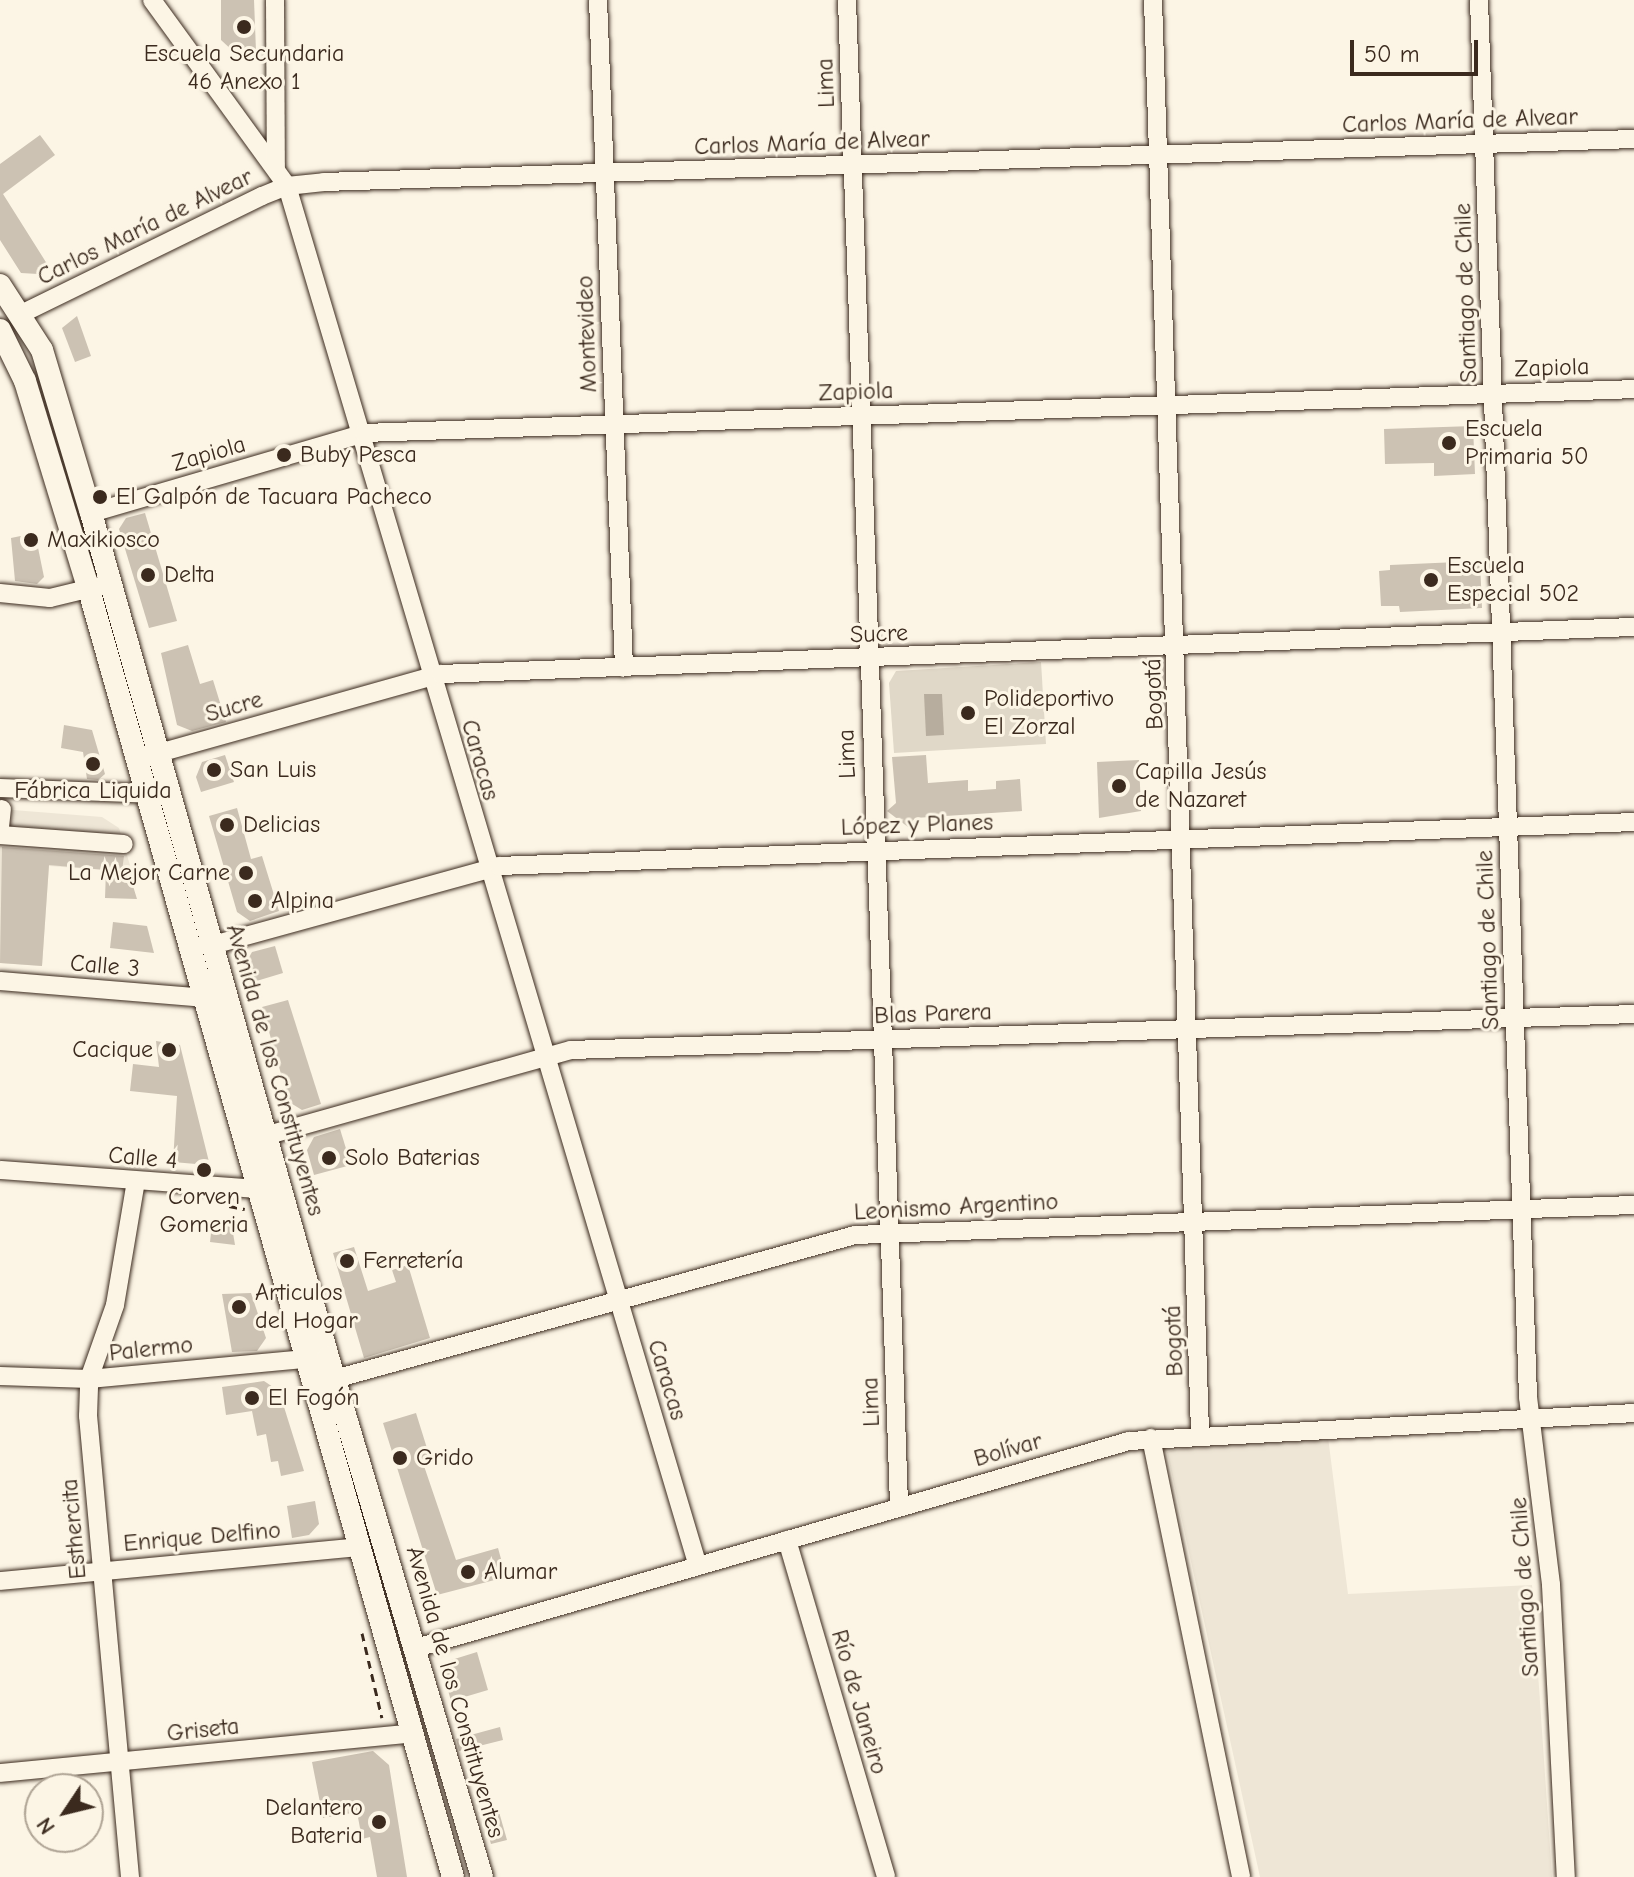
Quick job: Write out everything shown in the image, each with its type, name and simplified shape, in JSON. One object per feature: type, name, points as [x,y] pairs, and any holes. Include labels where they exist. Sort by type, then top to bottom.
[{"type":"main road","name":"Avenida de los Constituyentes","points":[[0,285],[42,350],[161,753],[159,794],[206,998],[256,1138],[282,1189],[482,1877]]},
{"type":"main road","name":"Avenida de los Constituyentes","points":[[0,330],[8,362],[89,590],[138,759],[159,794],[213,945],[256,1138],[258,1191],[453,1877]]},
{"type":"street","name":"Caracas","points":[[152,0],[287,186],[364,433],[486,868],[547,1053],[698,1566]]},
{"type":"street","points":[[275,0],[276,168]]},
{"type":"street","name":"Montevideo","points":[[598,0],[624,667]]},
{"type":"street","name":"Lima","points":[[847,0],[864,416],[867,659],[899,1507]]},
{"type":"street","name":"Bogotá","points":[[1153,0],[1170,409],[1200,1434]]},
{"type":"street","name":"Santiago de Chile","points":[[1479,0],[1521,1209],[1531,1419],[1551,1585],[1566,1877]]},
{"type":"street","name":"Carlos María de Alvear","points":[[21,314],[287,186],[1634,139]]},
{"type":"street","name":"Zapiola","points":[[91,513],[364,433],[1170,409],[1634,389]]},
{"type":"street","points":[[0,593],[50,598],[112,582]]},
{"type":"street","name":"Sucre","points":[[138,759],[431,675],[1634,627]]},
{"type":"street","points":[[0,788],[159,794]]},
{"type":"street","name":"López y Planes","points":[[213,945],[486,868],[874,850],[1634,822]]},
{"type":"street","points":[[0,835],[124,844]]},
{"type":"street","name":"Calle 3","points":[[0,981],[206,998]]},
{"type":"street","name":"Blas Parera","points":[[256,1138],[547,1053],[1634,1014]]},
{"type":"street","name":"Calle 4","points":[[0,1170],[258,1191],[282,1189]]},
{"type":"street","name":"Esthercita","points":[[130,1877],[102,1571],[89,1379],[115,1305],[136,1181]]},
{"type":"street","name":"Leonismo Argentino","points":[[335,1378],[618,1302],[836,1237],[1634,1205]]},
{"type":"street","points":[[306,1359],[335,1378]]},
{"type":"street","name":"Palermo","points":[[0,1376],[89,1379],[306,1359]]},
{"type":"street","name":"Bolívar","points":[[416,1648],[899,1507],[1151,1438],[1634,1413]]},
{"type":"street","points":[[1151,1438],[1241,1877]]},
{"type":"street","name":"Río de Janeiro","points":[[787,1540],[886,1877]]},
{"type":"street","name":"Enrique Delfino","points":[[0,1581],[360,1547]]},
{"type":"street","name":"Griseta","points":[[0,1773],[412,1733]]},
{"type":"shaded area","name":"Polideportivo El Zorzal","points":[[1041,662],[1046,744],[894,753],[889,683],[896,671]]},
{"type":"shaded area","points":[[924,694],[942,694],[944,735],[926,736]]},
{"type":"shaded area","points":[[0,809],[102,817],[119,828],[132,872],[49,866],[42,966],[0,963]]},
{"type":"shaded area","points":[[1328,1437],[1348,1594],[1532,1585],[1552,1877],[1260,1877],[1167,1452],[1202,1443]]},
{"type":"building","points":[[221,0],[254,0],[256,51],[234,52],[221,40]]},
{"type":"building","points":[[40,135],[55,155],[3,194],[49,267],[38,274],[21,273],[0,240],[0,164]]},
{"type":"building","points":[[77,316],[91,356],[75,362],[62,328]]},
{"type":"building","points":[[1473,426],[1475,474],[1434,476],[1434,463],[1385,464],[1384,429]]},
{"type":"building","name":"Delta","points":[[145,513],[177,621],[149,628],[119,529],[126,518]]},
{"type":"building","points":[[35,533],[44,577],[37,584],[15,581],[11,538]]},
{"type":"building","points":[[1480,561],[1482,608],[1400,612],[1399,606],[1381,606],[1379,571],[1390,570],[1390,565]]},
{"type":"building","points":[[188,645],[200,684],[213,680],[226,722],[192,731],[177,725],[161,653]]},
{"type":"building","points":[[64,725],[92,730],[105,774],[98,780],[87,779],[83,752],[61,748]]},
{"type":"building","name":"San Luis","points":[[225,755],[234,782],[201,792],[196,777],[202,762]]},
{"type":"building","points":[[926,755],[928,783],[968,780],[968,791],[996,789],[996,781],[1020,779],[1022,811],[915,818],[908,827],[887,811],[896,803],[892,757]]},
{"type":"building","name":"Capilla Jesús de Nazaret","points":[[1139,760],[1141,811],[1099,818],[1097,762]]},
{"type":"building","points":[[237,808],[251,859],[262,856],[279,911],[250,921],[237,912],[209,816]]},
{"type":"building","points":[[2,847],[124,856],[122,871],[129,873],[137,899],[105,898],[106,870],[49,865],[42,966],[0,963]]},
{"type":"building","points":[[113,922],[147,926],[154,953],[110,948]]},
{"type":"building","points":[[275,946],[283,973],[253,982],[247,961],[252,952]]},
{"type":"building","points":[[288,1000],[321,1104],[302,1110],[289,1102],[262,1007]]},
{"type":"building","points":[[156,1041],[180,1045],[212,1174],[196,1172],[196,1164],[173,1162],[177,1096],[130,1091],[133,1064],[159,1067]]},
{"type":"building","name":"Solo Baterias","points":[[340,1129],[351,1165],[314,1175],[307,1150],[314,1137]]},
{"type":"building","points":[[212,1224],[232,1227],[235,1245],[210,1242]]},
{"type":"building","points":[[354,1247],[368,1291],[396,1282],[392,1270],[408,1265],[430,1338],[364,1358],[333,1253]]},
{"type":"building","points":[[251,1293],[266,1338],[257,1351],[232,1352],[222,1294]]},
{"type":"building","points":[[264,1381],[279,1391],[304,1471],[281,1476],[278,1461],[271,1462],[266,1434],[257,1436],[252,1411],[226,1415],[222,1387]]},
{"type":"building","points":[[416,1413],[431,1461],[423,1463],[456,1560],[498,1548],[506,1577],[437,1595],[383,1423]]},
{"type":"building","points":[[315,1501],[319,1524],[309,1535],[292,1538],[287,1506]]},
{"type":"building","points":[[477,1652],[488,1690],[451,1701],[442,1669],[448,1661]]},
{"type":"building","points":[[500,1727],[503,1740],[459,1751],[456,1739]]},
{"type":"building","points":[[373,1751],[389,1765],[407,1877],[377,1877],[370,1837],[362,1839],[357,1812],[323,1818],[312,1762]]},
{"type":"building","points":[[499,1812],[507,1840],[491,1844],[483,1817]]},
{"type":"place","name":"Escuela Secundaria 46 Anexo 1","points":[[244,27]]},
{"type":"place","name":"Escuela Primaria 50","points":[[1449,443]]},
{"type":"place","name":"Buby Pesca","points":[[284,455]]},
{"type":"place","name":"El Galpón de Tacuara Pacheco","points":[[100,497]]},
{"type":"place","name":"Maxikiosco","points":[[31,540]]},
{"type":"place","name":"Delta","points":[[148,575]]},
{"type":"place","name":"Escuela Especial 502","points":[[1431,580]]},
{"type":"place","name":"Polideportivo El Zorzal","points":[[968,713]]},
{"type":"place","name":"Fábrica Liquida","points":[[93,764]]},
{"type":"place","name":"San Luis","points":[[214,770]]},
{"type":"place","name":"Capilla Jesús de Nazaret","points":[[1119,786]]},
{"type":"place","name":"Delicias","points":[[227,825]]},
{"type":"place","name":"La Mejor Carne","points":[[246,873]]},
{"type":"place","name":"Alpina","points":[[255,901]]},
{"type":"place","name":"Cacique","points":[[169,1050]]},
{"type":"place","name":"Solo Baterias","points":[[329,1158]]},
{"type":"place","name":"Corven Gomeria","points":[[204,1170]]},
{"type":"place","name":"Ferretería","points":[[347,1261]]},
{"type":"place","name":"Articulos del Hogar","points":[[239,1307]]},
{"type":"place","name":"El Fogón","points":[[252,1398]]},
{"type":"place","name":"Grido","points":[[400,1458]]},
{"type":"place","name":"Alumar","points":[[468,1572]]},
{"type":"place","name":"Delantero Bateria","points":[[379,1822]]}]
